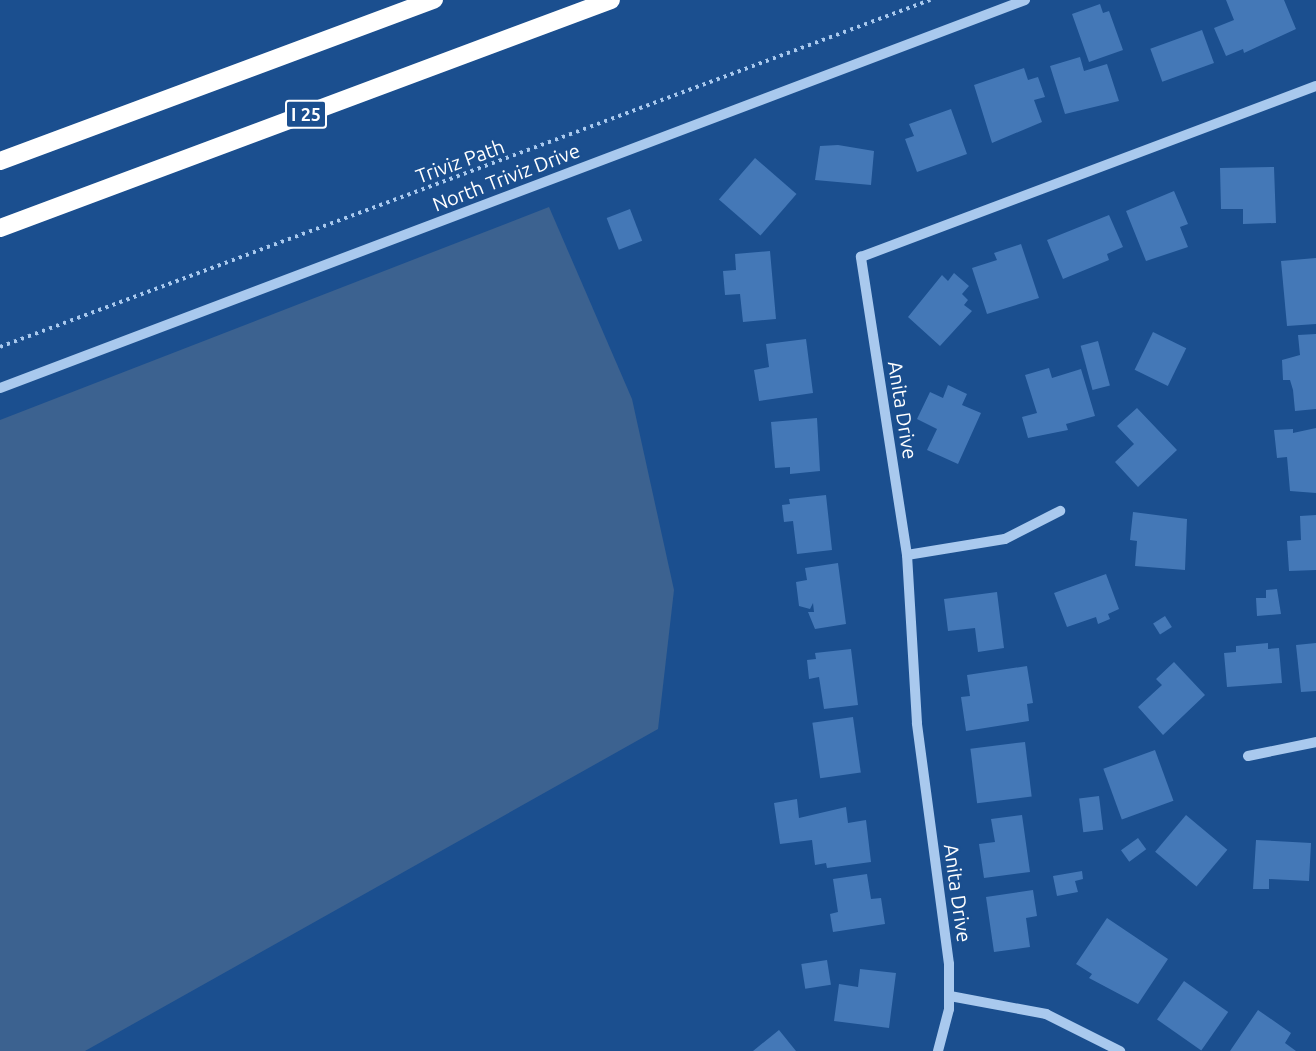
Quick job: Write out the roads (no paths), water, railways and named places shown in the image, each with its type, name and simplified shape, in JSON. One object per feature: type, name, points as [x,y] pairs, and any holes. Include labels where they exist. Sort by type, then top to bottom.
[{"type":"highway","points":[[0,161],[434,0]]},
{"type":"highway","name":"I 25","points":[[0,228],[611,0]]},
{"type":"street","name":"North Triviz Drive","points":[[0,388],[1025,0]]},
{"type":"street","name":"Anita Drive","points":[[938,1051],[950,996],[917,723],[907,555],[861,257],[1316,86]]},
{"type":"street","points":[[907,555],[1005,539],[1060,511]]},
{"type":"street","points":[[1248,756],[1316,742]]},
{"type":"street","points":[[950,996],[1046,1014],[1120,1051]]},
{"type":"water","points":[[549,207],[632,399],[674,590],[658,729],[85,1051],[0,1051],[0,420]]}]
